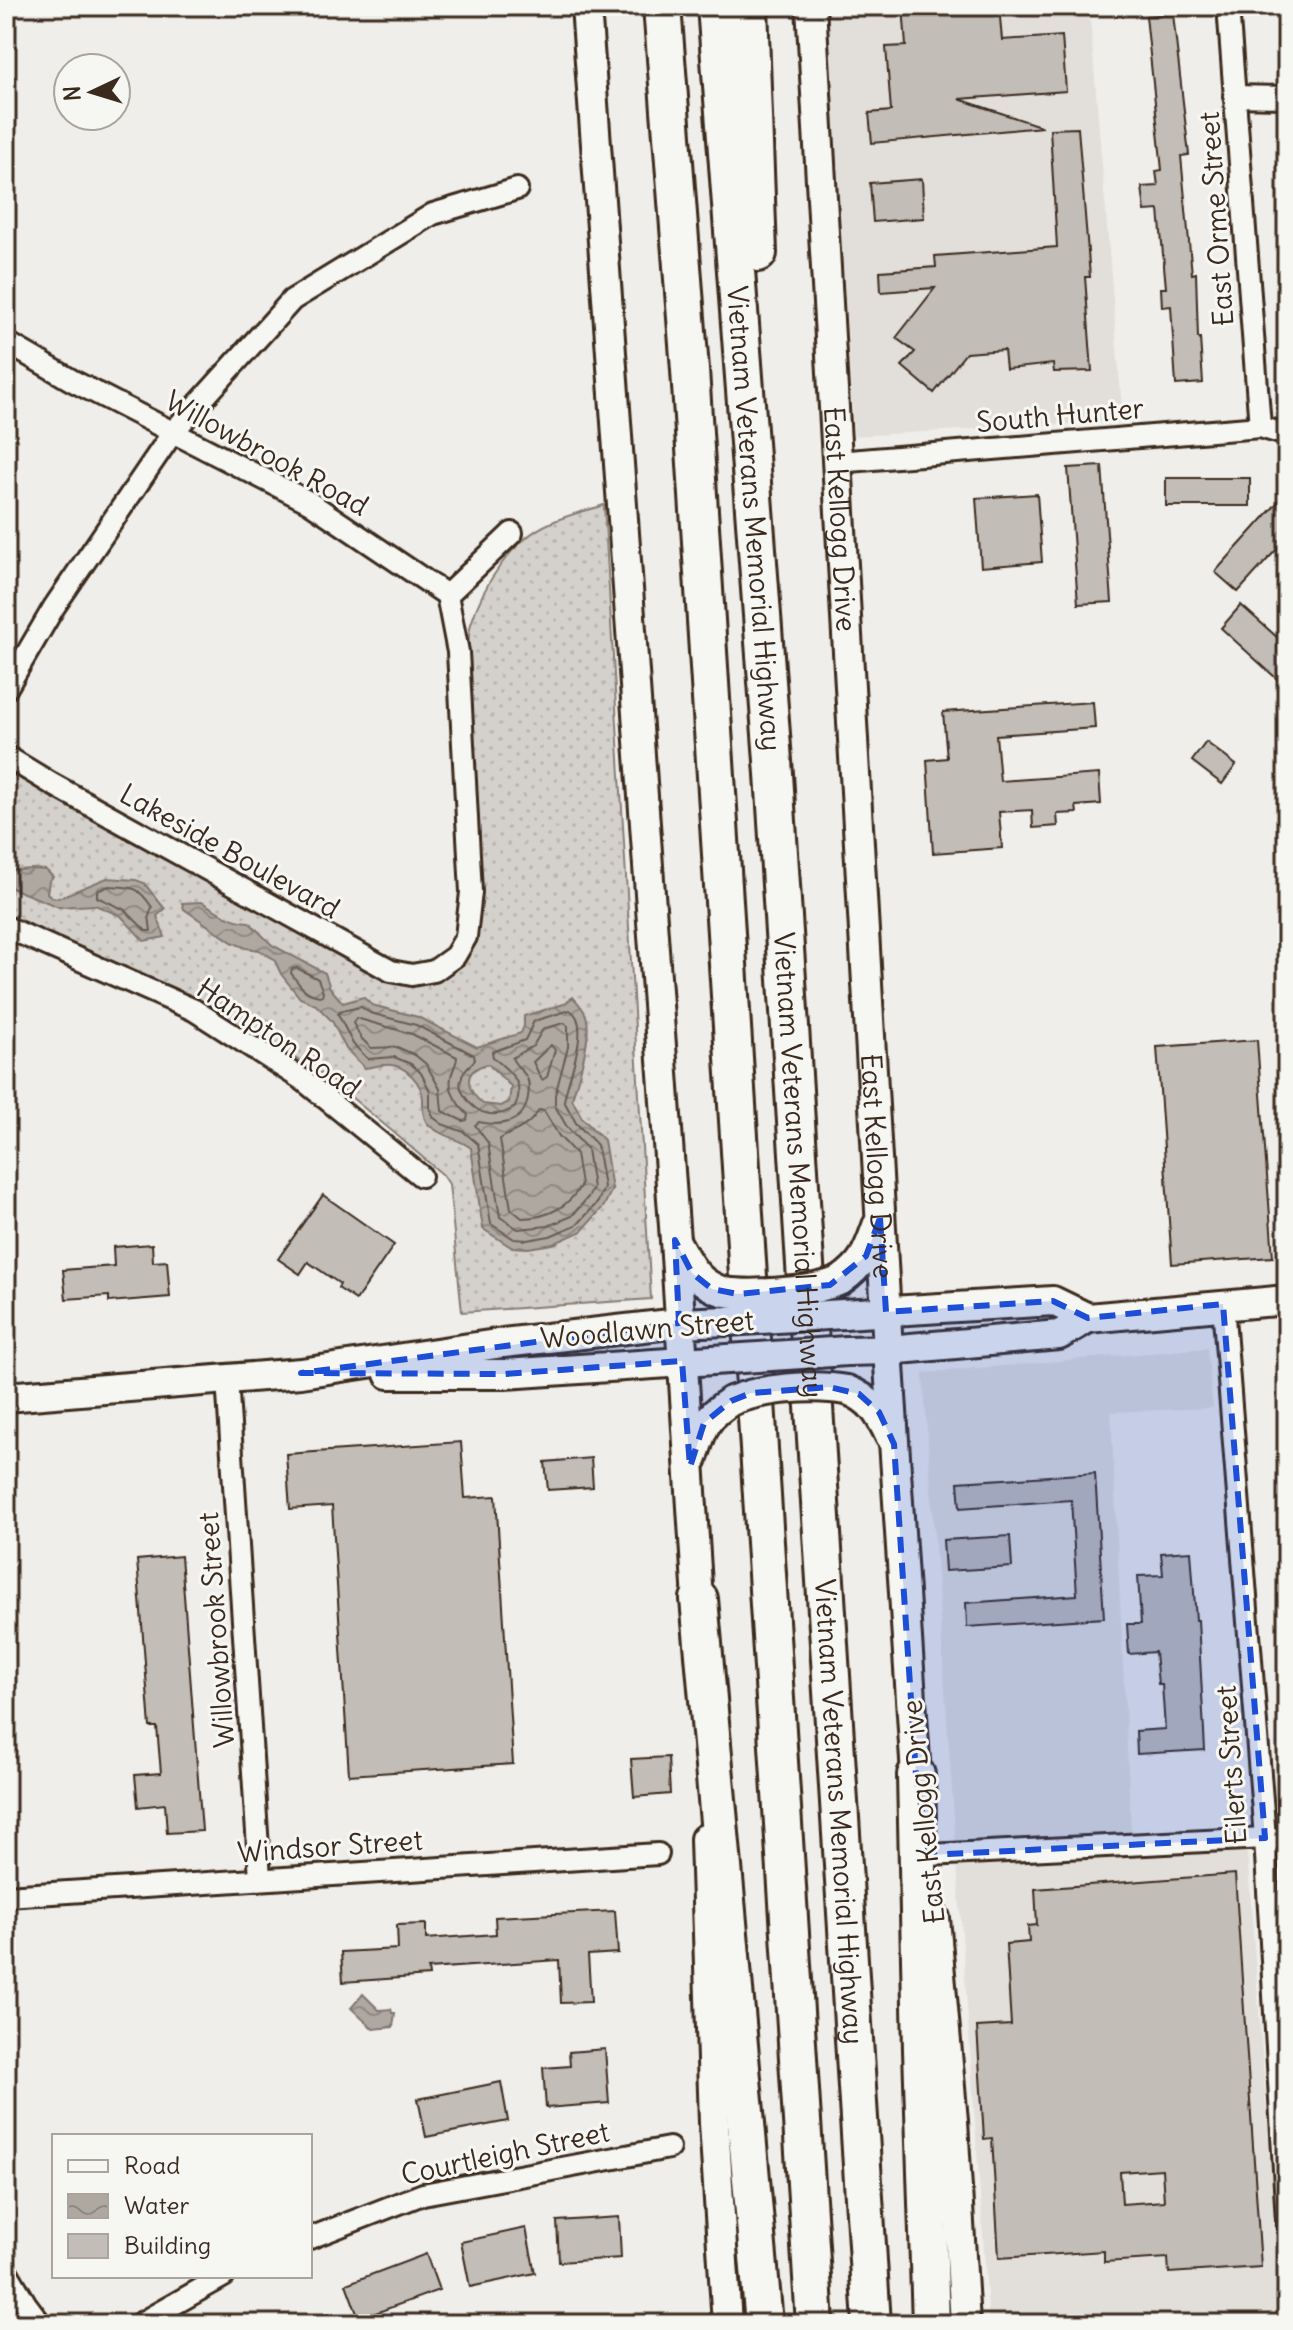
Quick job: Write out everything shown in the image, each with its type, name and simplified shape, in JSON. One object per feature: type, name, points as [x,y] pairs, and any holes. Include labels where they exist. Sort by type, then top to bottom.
[{"type":"highway","points":[[647,6],[690,370]]},
{"type":"highway","name":"Vietnam Veterans Memorial Highway","points":[[662,6],[690,370],[815,2324]]},
{"type":"highway","name":"Vietnam Veterans Memorial Highway","points":[[716,6],[774,774],[872,2324]]},
{"type":"highway","points":[[749,6],[774,774]]},
{"type":"highway","points":[[699,1599],[764,2324]]},
{"type":"highway","points":[[916,1775],[931,2324]]},
{"type":"main road","points":[[586,6],[699,1599],[714,2123],[727,2324]]},
{"type":"main road","name":"East Kellogg Drive","points":[[811,6],[894,1444],[916,1775],[929,1855],[953,2121],[965,2324]]},
{"type":"main road","points":[[675,1240],[692,1273],[712,1289],[738,1294],[819,1288],[841,1280],[855,1270],[866,1256],[880,1218]]},
{"type":"main road","name":"Woodlawn Street","points":[[301,1373],[505,1374],[888,1350],[1059,1335],[1088,1318],[1287,1300]]},
{"type":"main road","name":"Woodlawn Street","points":[[6,1397],[301,1373],[503,1343],[679,1323],[1053,1301],[1088,1318]]},
{"type":"main road","points":[[690,1467],[704,1423],[716,1410],[751,1393],[829,1387],[859,1394],[879,1412],[894,1444]]},
{"type":"street","name":"East Orme Street","points":[[1228,6],[1260,427]]},
{"type":"street","points":[[1234,96],[1287,97]]},
{"type":"street","points":[[6,689],[54,607],[173,432],[292,300],[433,214],[517,189]]},
{"type":"street","name":"Willowbrook Road","points":[[6,342],[73,381],[309,502],[447,595]]},
{"type":"street","name":"South Hunter","points":[[837,462],[1260,427],[1287,435]]},
{"type":"street","points":[[447,595],[512,533]]},
{"type":"street","name":"Lakeside Boulevard","points":[[6,756],[391,971],[412,975],[434,971],[455,956],[466,937],[471,892],[458,652],[447,595]]},
{"type":"street","name":"Hampton Road","points":[[6,927],[194,1010],[303,1080],[421,1176]]},
{"type":"street","name":"Eilerts Street","points":[[1223,1304],[1265,1838],[1287,2222]]},
{"type":"street","name":"Willowbrook Street","points":[[227,1379],[260,1878]]},
{"type":"street","points":[[929,1855],[1287,1839]]},
{"type":"street","name":"Windsor Street","points":[[6,1896],[658,1854]]},
{"type":"street","name":"Courtleigh Street","points":[[312,2237],[423,2194],[669,2148]]},
{"type":"street","points":[[6,2270],[41,2324]]},
{"type":"street","points":[[139,2324],[220,2278]]},
{"type":"highlighted area","points":[[880,1218],[886,1312],[1053,1301],[1088,1318],[1223,1304],[1265,1838],[929,1855],[916,1775],[894,1444],[879,1412],[859,1394],[829,1387],[751,1393],[731,1401],[704,1423],[690,1467],[682,1361],[505,1374],[301,1373],[679,1323],[675,1240],[692,1273],[712,1289],[738,1294],[830,1285],[866,1256]]},
{"type":"shaded area","points":[[826,6],[1089,6],[1123,421],[854,436]]},
{"type":"shaded area","points":[[604,505],[651,1299],[462,1312],[449,1184],[443,1175],[392,1131],[327,1077],[244,1028],[146,977],[6,919],[6,771],[384,978],[405,984],[426,980],[463,960],[476,941],[479,887],[468,655],[470,628],[476,609],[500,565],[523,540],[550,523]]},
{"type":"shaded area","points":[[1207,1348],[1213,1408],[1111,1412],[1132,1853],[1247,1851],[1277,2251],[1287,2324],[989,2324],[923,1373]]},
{"type":"water","points":[[46,870],[53,877],[47,893],[58,898],[107,878],[144,883],[165,909],[157,916],[165,937],[144,941],[121,916],[95,905],[59,907],[6,886],[6,871]]},
{"type":"water","points":[[202,902],[230,918],[249,922],[272,945],[325,973],[330,988],[343,1003],[363,997],[372,1005],[418,1017],[477,1047],[521,1033],[524,1016],[564,1004],[573,997],[585,1013],[588,1032],[572,1099],[582,1118],[604,1140],[612,1189],[604,1206],[582,1231],[553,1244],[511,1247],[483,1229],[471,1148],[436,1131],[427,1123],[422,1093],[412,1076],[397,1066],[365,1068],[346,1049],[332,1021],[316,1005],[300,998],[281,974],[274,959],[259,950],[232,942],[184,909],[182,903]],"holes":[[[488,1064],[511,1086],[509,1102],[501,1106],[483,1104],[473,1093],[469,1081],[473,1071]]]},
{"type":"water","points":[[363,1994],[379,2010],[391,2009],[395,2013],[393,2027],[373,2029],[351,2008]]},
{"type":"building","points":[[903,6],[999,6],[1002,40],[1062,36],[1066,91],[959,99],[1043,127],[872,143],[869,113],[891,111],[886,47],[906,46]]},
{"type":"building","points":[[1173,14],[1189,155],[1181,156],[1192,274],[1196,273],[1203,383],[1176,385],[1171,306],[1162,307],[1161,288],[1166,288],[1159,210],[1145,211],[1142,187],[1158,186],[1156,171],[1162,170],[1146,16]]},
{"type":"building","points":[[1078,128],[1090,277],[1085,277],[1092,371],[1054,372],[1053,364],[1006,369],[1004,350],[966,353],[934,393],[902,366],[915,352],[896,338],[935,288],[881,292],[880,271],[936,267],[935,256],[1057,247],[1050,129]]},
{"type":"building","points":[[922,179],[924,218],[873,222],[870,183]]},
{"type":"building","points":[[1102,466],[1112,602],[1078,604],[1068,468]]},
{"type":"building","points":[[1166,478],[1250,478],[1250,506],[1166,506]]},
{"type":"building","points":[[1287,492],[1287,538],[1238,592],[1215,572]]},
{"type":"building","points":[[1037,494],[1042,562],[981,567],[976,498]]},
{"type":"building","points":[[1241,605],[1287,646],[1287,688],[1221,628]]},
{"type":"building","points":[[1093,702],[1095,728],[996,735],[1000,781],[1099,774],[1101,804],[1076,806],[1077,813],[1057,814],[1058,826],[1033,828],[1032,810],[999,812],[1002,848],[933,853],[927,760],[947,758],[943,712]]},
{"type":"building","points":[[1206,742],[1236,765],[1222,784],[1192,761]]},
{"type":"building","points":[[1257,1040],[1273,1257],[1172,1264],[1157,1047]]},
{"type":"building","points":[[323,1195],[394,1245],[356,1300],[338,1288],[340,1284],[308,1262],[300,1274],[278,1259]]},
{"type":"building","points":[[152,1244],[153,1262],[167,1261],[170,1297],[109,1302],[109,1296],[66,1299],[63,1270],[114,1266],[113,1247]]},
{"type":"building","points":[[461,1442],[465,1498],[496,1496],[513,1764],[349,1775],[332,1506],[290,1509],[286,1454]]},
{"type":"building","points":[[591,1458],[593,1487],[548,1490],[545,1462]]},
{"type":"building","points":[[1095,1473],[1104,1618],[967,1627],[966,1603],[1077,1595],[1071,1500],[960,1508],[958,1482]]},
{"type":"building","points":[[1010,1536],[1012,1567],[945,1571],[943,1540]]},
{"type":"building","points":[[1191,1551],[1205,1750],[1137,1754],[1136,1731],[1165,1729],[1162,1684],[1158,1684],[1155,1652],[1129,1654],[1127,1624],[1141,1624],[1138,1576],[1163,1575],[1161,1553]]},
{"type":"building","points":[[181,1556],[202,1831],[167,1833],[165,1804],[138,1807],[135,1775],[161,1773],[157,1727],[150,1727],[137,1560]]},
{"type":"building","points":[[668,1757],[670,1794],[634,1797],[631,1759]]},
{"type":"building","points":[[1235,1874],[1261,2267],[1169,2273],[1168,2258],[1104,2262],[1104,2251],[999,2258],[992,2138],[984,2139],[977,2027],[1011,2025],[1006,1944],[1029,1942],[1028,1926],[1037,1925],[1035,1889]],"holes":[[[1162,2169],[1164,2201],[1122,2204],[1120,2172]]]},
{"type":"building","points":[[615,1911],[618,1953],[588,1955],[591,2002],[561,2003],[559,1960],[428,1969],[429,1976],[343,1982],[341,1952],[398,1949],[397,1925],[426,1924],[426,1939],[496,1934],[495,1917]]},
{"type":"building","points":[[605,2049],[609,2103],[546,2108],[543,2068],[570,2066],[569,2052]]},
{"type":"building","points":[[501,2082],[508,2121],[426,2137],[418,2099]]},
{"type":"building","points":[[619,2217],[621,2258],[559,2262],[557,2221]]},
{"type":"building","points":[[526,2228],[535,2273],[470,2287],[461,2242]]},
{"type":"building","points":[[426,2254],[439,2290],[359,2319],[346,2284]]}]
